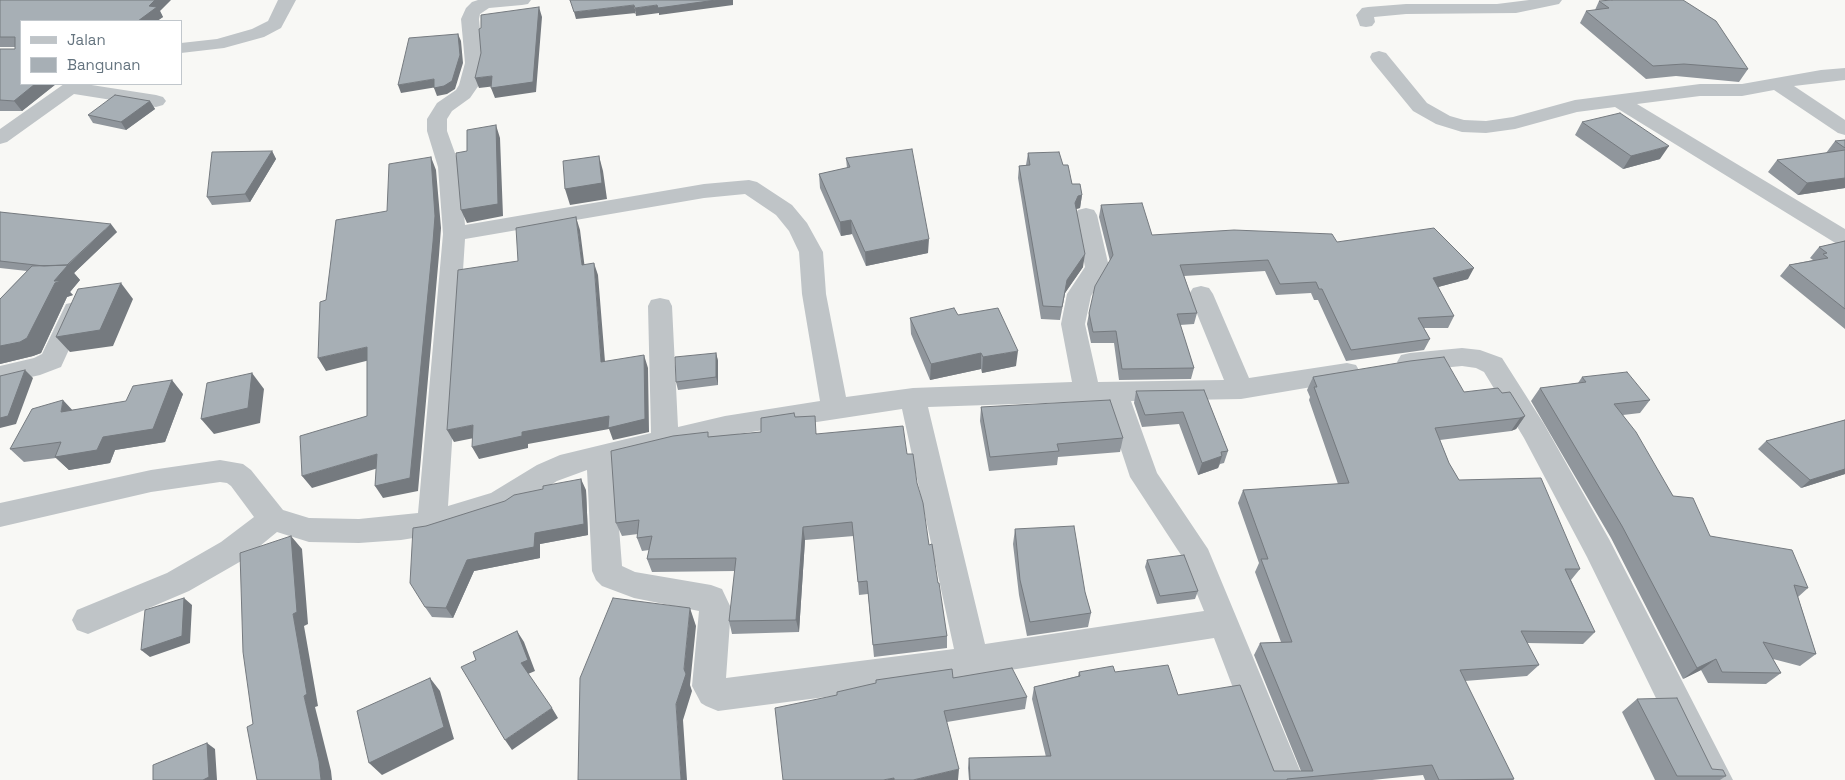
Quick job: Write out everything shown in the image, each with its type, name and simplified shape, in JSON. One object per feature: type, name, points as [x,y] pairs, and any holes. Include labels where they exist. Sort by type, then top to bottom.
[{"type":"street","points":[[182,48],[218,44],[258,33],[275,24],[287,0]]},
{"type":"street","points":[[432,523],[454,234],[449,167],[437,130],[437,119],[444,107],[463,94],[469,85],[474,63],[470,19],[472,12],[478,6],[486,3],[522,0]]},
{"type":"street","points":[[1366,22],[1365,15],[1368,12],[1406,9],[1516,8],[1553,0]]},
{"type":"street","points":[[1379,57],[1420,106],[1443,120],[1462,126],[1486,127],[1515,123],[1575,106],[1700,90],[1742,90],[1776,83],[1845,74]]},
{"type":"street","points":[[1776,83],[1845,129]]},
{"type":"street","points":[[0,138],[73,86],[156,101]]},
{"type":"street","points":[[1619,101],[1845,239]]},
{"type":"street","points":[[454,234],[704,191],[749,187],[784,210],[799,228],[811,252],[814,294],[835,408]]},
{"type":"street","points":[[1086,215],[1097,267],[1079,294],[1074,324],[1087,392]]},
{"type":"street","points":[[1201,294],[1241,389]]},
{"type":"street","points":[[0,375],[40,366],[52,360],[78,304]]},
{"type":"street","points":[[660,306],[666,439]]},
{"type":"street","points":[[0,515],[151,482],[220,471],[232,472],[241,478],[273,519],[310,530],[359,531],[432,523],[500,502],[547,473],[570,463],[600,455],[725,426],[835,408],[913,398],[982,394],[1241,389],[1380,366],[1462,357],[1480,359],[1492,365],[1534,431],[1598,548],[1715,780]]},
{"type":"street","points":[[1115,392],[1144,477],[1193,549],[1286,780]]},
{"type":"street","points":[[913,398],[973,660]]},
{"type":"street","points":[[600,455],[607,571],[613,577],[634,585],[711,599],[715,608],[710,686],[713,692],[718,695],[902,672],[1224,622]]},
{"type":"street","points":[[88,620],[178,582],[232,551],[273,519]]},
{"type":"building","points":[[0,0],[155,0],[149,6],[157,7],[139,20],[20,20],[20,85],[34,85],[14,101],[0,100],[0,49],[15,49],[15,37],[0,37]]},
{"type":"building","points":[[570,0],[716,0],[658,8],[657,5],[635,8],[634,5],[574,12]]},
{"type":"building","points":[[1683,0],[1716,21],[1748,69],[1684,64],[1653,66],[1586,11],[1609,8],[1599,1]]},
{"type":"building","points":[[539,7],[533,82],[491,88],[492,76],[475,78],[481,53],[479,29],[481,28],[481,15]]},
{"type":"building","points":[[458,34],[460,55],[452,81],[444,86],[434,88],[434,79],[398,85],[409,38]]},
{"type":"building","points":[[115,95],[150,101],[121,122],[88,115]]},
{"type":"building","points":[[1620,113],[1669,146],[1631,156],[1582,122]]},
{"type":"building","points":[[496,125],[498,204],[461,210],[456,153],[467,151],[467,130]]},
{"type":"building","points":[[1845,140],[1845,148],[1835,141]]},
{"type":"building","points":[[912,149],[929,239],[865,252],[851,220],[840,222],[819,174],[850,167],[846,158]]},
{"type":"building","points":[[1845,150],[1845,178],[1807,183],[1777,160]]},
{"type":"building","points":[[272,151],[245,194],[207,197],[212,152]]},
{"type":"building","points":[[1059,152],[1063,165],[1068,165],[1072,184],[1080,184],[1082,195],[1078,196],[1075,203],[1085,254],[1067,280],[1062,307],[1043,306],[1019,166],[1030,165],[1028,153]]},
{"type":"building","points":[[599,156],[602,183],[565,189],[563,161]]},
{"type":"building","points":[[431,157],[435,216],[410,478],[375,486],[377,454],[302,476],[300,436],[367,416],[367,347],[318,358],[320,302],[326,300],[336,220],[387,211],[389,164]]},
{"type":"building","points":[[1142,203],[1152,235],[1234,230],[1332,234],[1337,242],[1434,228],[1474,268],[1433,278],[1454,316],[1418,318],[1430,339],[1351,350],[1322,289],[1319,289],[1316,282],[1280,284],[1268,260],[1180,265],[1197,313],[1177,314],[1194,368],[1122,369],[1116,331],[1093,332],[1089,313],[1095,286],[1113,255],[1101,205]]},
{"type":"building","points":[[0,212],[111,224],[67,265],[44,266],[0,261]]},
{"type":"building","points":[[576,217],[582,265],[594,263],[601,362],[644,355],[645,419],[608,428],[609,416],[522,432],[522,436],[472,447],[473,425],[447,430],[458,270],[518,261],[516,228]]},
{"type":"building","points":[[1845,241],[1845,309],[1789,265],[1828,258],[1823,254],[1827,253],[1819,247]]},
{"type":"building","points":[[68,265],[54,281],[61,281],[55,283],[27,338],[20,342],[0,346],[0,299],[32,266]]},
{"type":"building","points":[[121,283],[100,330],[56,337],[78,289]]},
{"type":"building","points":[[954,308],[958,315],[998,308],[1018,351],[983,357],[981,353],[931,364],[910,318]]},
{"type":"building","points":[[716,353],[716,377],[676,382],[675,357]]},
{"type":"building","points":[[1444,357],[1464,392],[1498,388],[1502,393],[1510,392],[1525,416],[1435,428],[1449,463],[1459,480],[1541,478],[1580,569],[1565,569],[1595,632],[1521,631],[1539,665],[1460,670],[1514,779],[1439,780],[1432,765],[1287,780],[970,780],[969,758],[1051,756],[1034,687],[1080,676],[1079,672],[1113,666],[1115,672],[1168,665],[1178,695],[1240,685],[1274,771],[1313,771],[1260,643],[1292,642],[1261,559],[1268,559],[1243,490],[1349,483],[1314,387],[1317,387],[1313,377]]},
{"type":"building","points":[[25,370],[8,416],[0,418],[0,376]]},
{"type":"building","points":[[1627,372],[1650,400],[1614,404],[1636,432],[1673,496],[1693,498],[1710,536],[1792,550],[1808,588],[1794,585],[1816,654],[1763,642],[1781,673],[1722,672],[1716,659],[1697,668],[1622,526],[1540,388],[1586,382],[1582,377]]},
{"type":"building","points":[[252,373],[248,408],[201,419],[207,383]]},
{"type":"building","points":[[172,380],[153,429],[103,437],[97,450],[55,457],[61,442],[10,449],[32,409],[63,400],[61,412],[126,401],[133,386]]},
{"type":"building","points":[[1204,390],[1228,451],[1221,452],[1222,456],[1202,463],[1183,412],[1145,415],[1136,391]]},
{"type":"building","points":[[1110,400],[1123,438],[1057,444],[1059,451],[990,457],[981,407]]},
{"type":"building","points":[[794,413],[795,417],[815,416],[816,434],[903,426],[907,454],[913,454],[929,545],[932,544],[947,636],[873,645],[867,581],[858,582],[852,522],[803,527],[796,620],[729,621],[736,558],[647,559],[652,536],[637,538],[639,520],[616,523],[611,451],[673,436],[708,432],[708,437],[761,432],[761,418]]},
{"type":"building","points":[[1845,420],[1845,469],[1810,480],[1766,441]]},
{"type":"building","points":[[581,479],[584,524],[535,533],[534,547],[467,560],[446,608],[425,607],[410,583],[413,528],[426,526],[505,501],[514,495],[543,489],[543,486]]},
{"type":"building","points":[[1074,526],[1085,592],[1091,613],[1030,622],[1020,580],[1015,529]]},
{"type":"building","points":[[291,536],[297,612],[293,614],[307,694],[304,696],[319,761],[321,780],[257,780],[247,727],[253,724],[243,652],[240,553]]},
{"type":"building","points":[[1184,555],[1198,591],[1160,596],[1147,560]]},
{"type":"building","points":[[184,598],[182,636],[141,650],[145,610]]},
{"type":"building","points":[[613,598],[690,608],[684,669],[686,674],[676,704],[681,780],[578,780],[580,678]]},
{"type":"building","points":[[517,631],[528,660],[521,663],[552,708],[505,740],[461,667],[476,660],[473,652]]},
{"type":"building","points":[[1012,668],[1027,697],[944,711],[959,769],[913,780],[894,780],[894,778],[883,780],[783,780],[775,708],[837,695],[837,692],[876,683],[876,680],[952,669],[953,678]]},
{"type":"building","points":[[430,678],[444,727],[369,763],[357,711]]},
{"type":"building","points":[[1677,698],[1712,769],[1723,770],[1726,776],[1677,776],[1637,699]]},
{"type":"building","points":[[207,743],[209,777],[203,780],[153,780],[153,765]]}]
